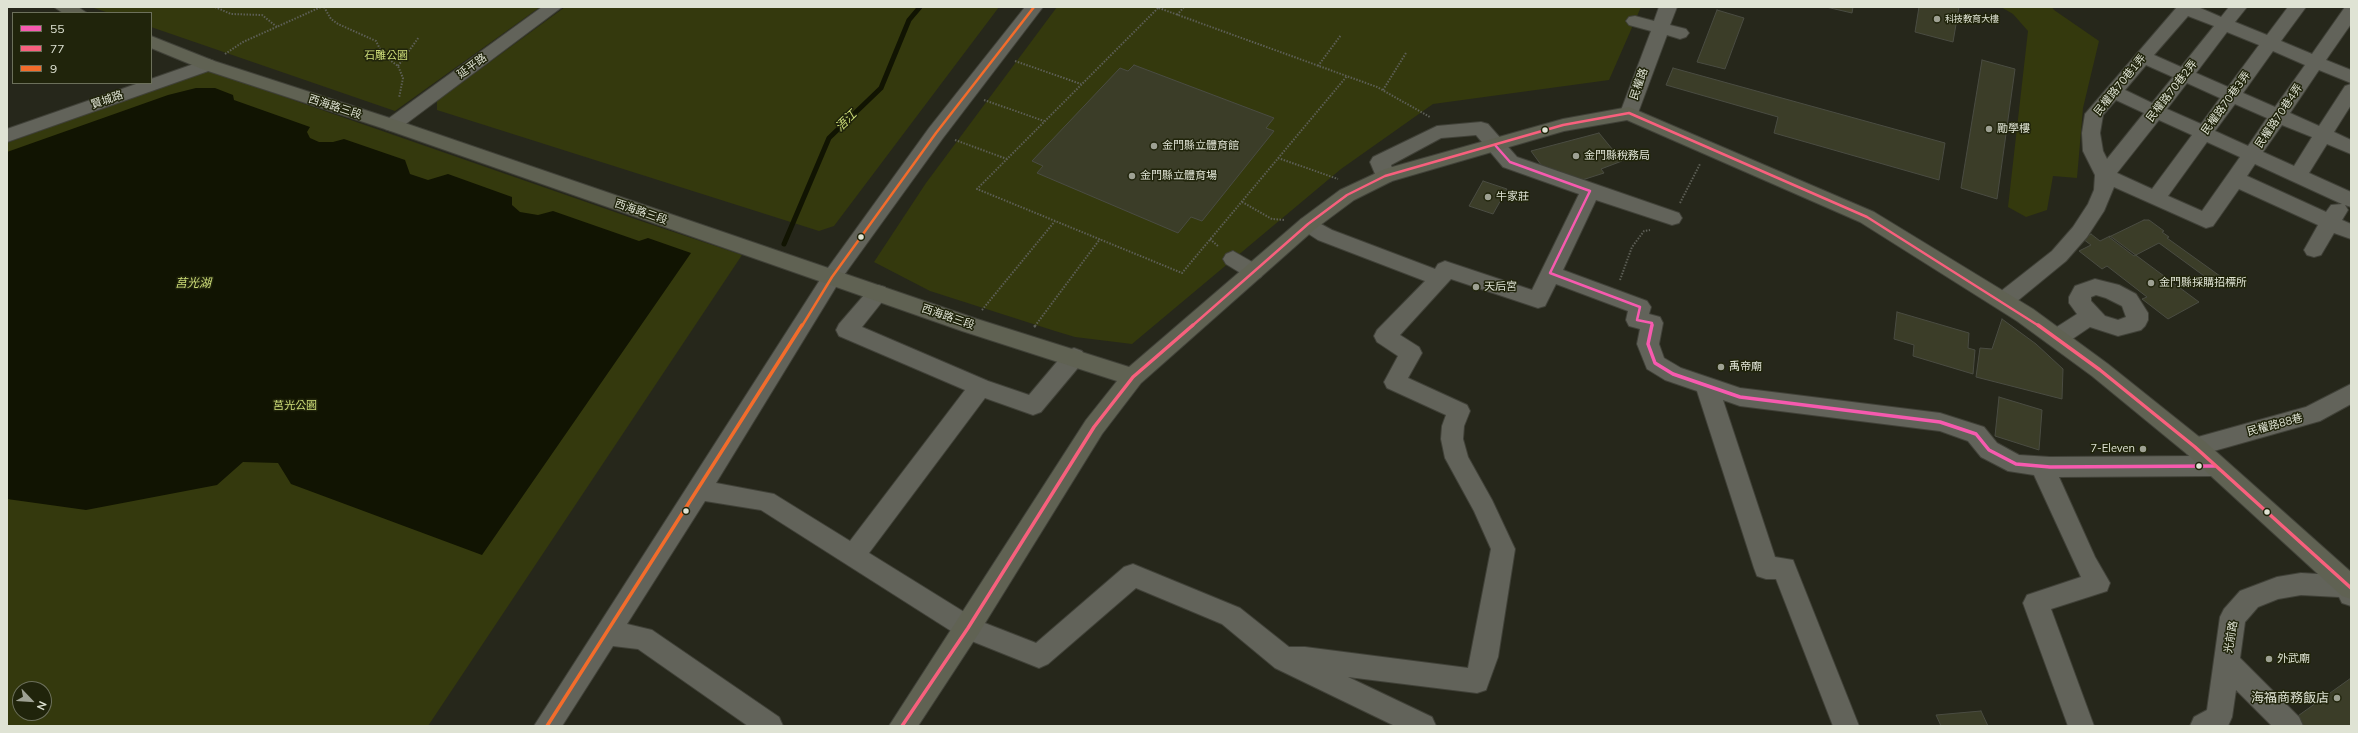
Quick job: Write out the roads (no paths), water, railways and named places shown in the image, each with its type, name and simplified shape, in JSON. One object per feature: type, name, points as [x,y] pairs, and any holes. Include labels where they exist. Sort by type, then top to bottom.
[{"type":"main road","points":[[63,7],[76,12]]},
{"type":"main road","name":"西海路三段","points":[[152,42],[208,65],[392,125],[970,325],[1133,377]]},
{"type":"main road","points":[[902,726],[968,628],[1094,427],[1133,377],[1308,224],[1347,195],[1385,176],[1563,126],[1629,113]]},
{"type":"main road","name":"民權路","points":[[1629,113],[1867,217],[2003,301],[2057,338],[2195,447],[2350,589]]},
{"type":"street","name":"延平路","points":[[392,125],[553,7]]},
{"type":"street","points":[[547,726],[699,490],[832,277],[936,133],[1034,7]]},
{"type":"street","name":"民權路","points":[[1629,113],[1668,7]]},
{"type":"street","points":[[2185,7],[2351,77]]},
{"type":"street","name":"民權路70巷1弄","points":[[2105,175],[2092,151],[2091,133],[2094,114],[2185,7]]},
{"type":"street","name":"民權路70巷2弄","points":[[2105,175],[2238,7]]},
{"type":"street","name":"民權路70巷3弄","points":[[2156,198],[2297,7]]},
{"type":"street","name":"民權路70巷4弄","points":[[2156,198],[2206,221],[2351,11]]},
{"type":"street","points":[[1635,21],[1680,33]]},
{"type":"street","points":[[2142,58],[2351,147]]},
{"type":"street","name":"賢城路","points":[[7,136],[208,65]]},
{"type":"street","points":[[2298,175],[2351,90]]},
{"type":"street","points":[[2114,92],[2298,175],[2349,195],[2314,250]]},
{"type":"street","points":[[1385,176],[1380,162],[1437,132],[1481,128],[1510,162],[1590,191],[1672,218]]},
{"type":"street","points":[[2003,301],[2059,256],[2080,232],[2102,197],[2105,175],[2156,198]]},
{"type":"street","points":[[2235,179],[2351,232]]},
{"type":"street","points":[[1284,659],[1305,659],[1477,681],[1485,657],[1503,549],[1484,507],[1457,458],[1452,439],[1453,426],[1459,411],[1395,382],[1412,353],[1385,336],[1440,279],[1445,269],[1538,300],[1590,191]]},
{"type":"street","points":[[1308,224],[1325,235],[1440,279]]},
{"type":"street","points":[[1233,260],[1254,272]]},
{"type":"street","points":[[1550,273],[1640,307],[1637,320],[1652,323],[1648,344],[1655,363],[1673,374],[1740,397],[1905,416],[1940,422],[1976,434],[1989,450],[2016,464],[2042,466],[2215,466]]},
{"type":"street","points":[[878,293],[847,330],[980,387],[1033,406],[1074,357]]},
{"type":"street","points":[[2057,338],[2090,316]]},
{"type":"street","points":[[1706,385],[1766,568],[1784,568],[1846,726]]},
{"type":"street","points":[[853,555],[980,387]]},
{"type":"street","name":"民權路88巷","points":[[2195,447],[2312,415],[2351,393]]},
{"type":"street","points":[[2042,466],[2086,564],[2098,584],[2036,603],[2081,726]]},
{"type":"street","points":[[699,490],[766,501],[968,628],[1039,656],[1133,575],[1231,616],[1284,659],[1423,726]]},
{"type":"street","name":"光前路","points":[[2203,726],[2219,717],[2233,617],[2250,599],[2288,585],[2350,589]]},
{"type":"street","points":[[607,633],[643,638],[770,726]]},
{"type":"street","points":[[2226,663],[2290,726]]},
{"type":"water","name":"莒光湖","points":[[196,88],[215,88],[233,95],[234,100],[310,127],[307,132],[310,138],[319,142],[333,142],[344,139],[405,160],[410,174],[428,180],[448,174],[512,197],[512,205],[520,212],[538,215],[553,211],[639,241],[648,238],[691,253],[482,555],[291,484],[278,463],[243,462],[217,485],[86,510],[7,499],[7,152],[168,95]]},
{"type":"waterway","name":"浯江","points":[[784,244],[829,138],[881,88],[909,20],[920,7]]},
{"type":"place","name":"科技教育大樓","points":[[1937,19]]},
{"type":"place","name":"勵學樓","points":[[1989,129]]},
{"type":"place","name":"金門縣立體育館","points":[[1154,146]]},
{"type":"place","name":"金門縣稅務局","points":[[1576,156]]},
{"type":"place","name":"金門縣立體育場","points":[[1132,176]]},
{"type":"place","name":"牛家莊","points":[[1488,197]]},
{"type":"place","name":"金門縣採購招標所","points":[[2151,283]]},
{"type":"place","name":"天后宮","points":[[1476,287]]},
{"type":"place","name":"禹帝廟","points":[[1721,367]]},
{"type":"place","name":"7-Eleven","points":[[2143,449]]},
{"type":"place","name":"外武廟","points":[[2269,659]]},
{"type":"place","name":"海福商務飯店","points":[[2337,698]]},
{"type":"park label","name":"石雕公園","points":[[386,56]]},
{"type":"park label","name":"莒光公園","points":[[295,406]]}]
